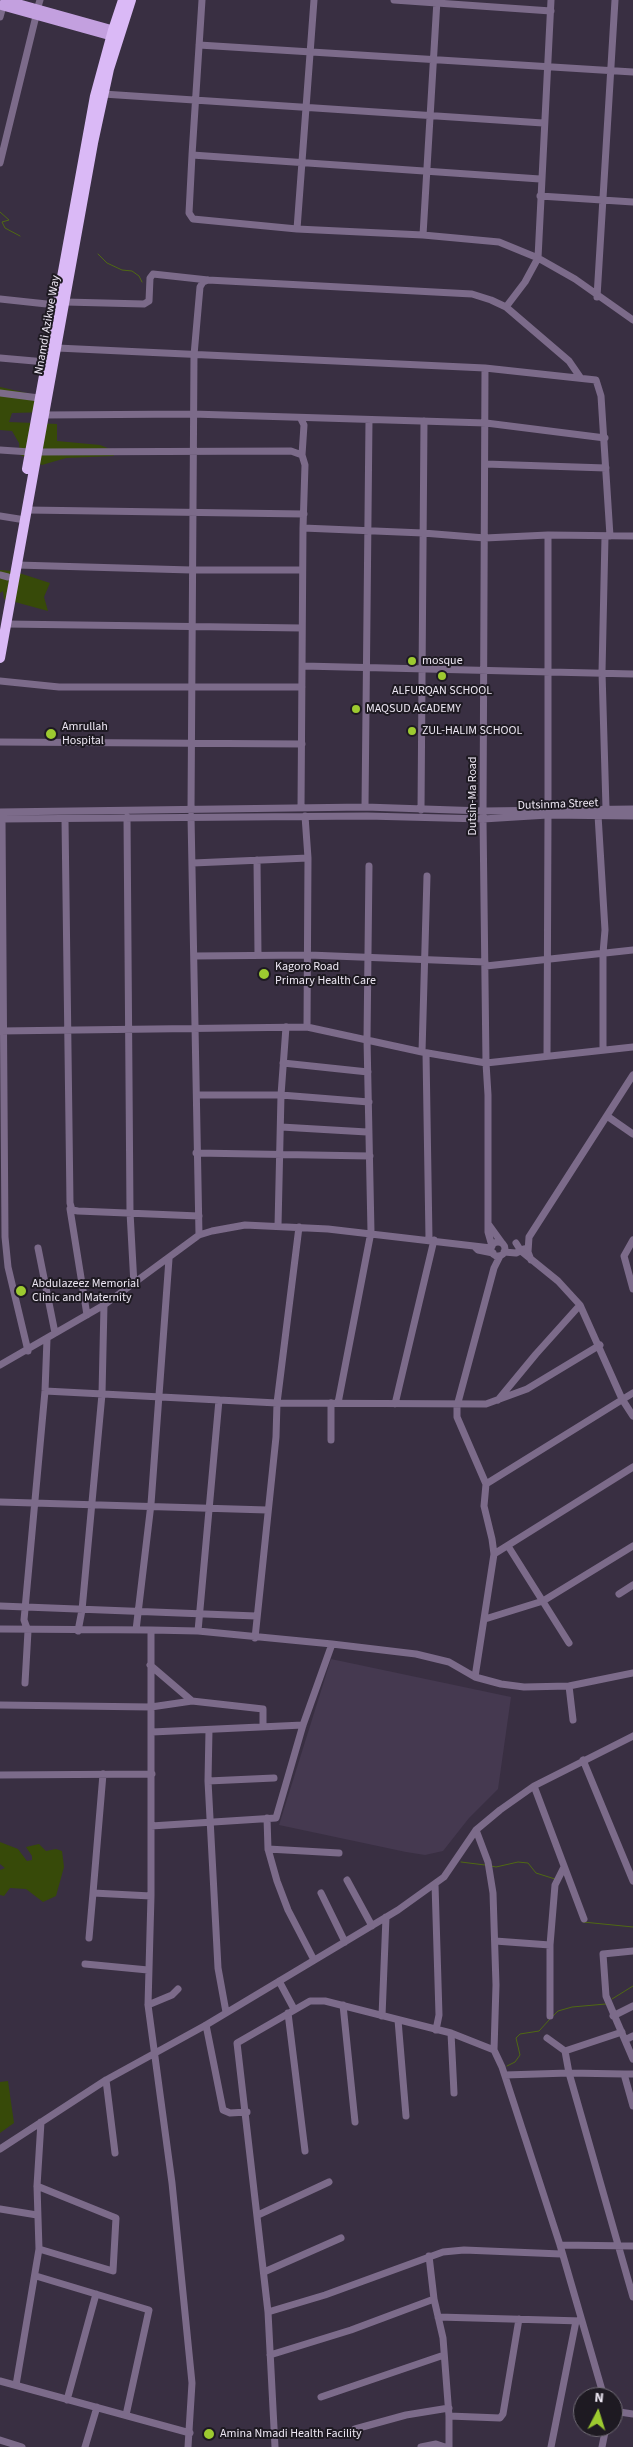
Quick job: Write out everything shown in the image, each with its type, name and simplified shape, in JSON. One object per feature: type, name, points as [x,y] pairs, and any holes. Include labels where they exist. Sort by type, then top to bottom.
[{"type":"highway","name":"Nnamdi Azikwe Way","points":[[0,658],[4,576],[44,415],[57,348],[60,303],[95,96],[123,0]]},
{"type":"highway","name":"Nnamdi Azikwe Way","points":[[3,622],[17,565],[27,510],[39,398],[46,362],[103,94],[116,42],[132,0]]},
{"type":"main road","points":[[2,4],[112,33]]},
{"type":"street","points":[[0,163],[40,0]]},
{"type":"street","points":[[202,0],[189,213],[193,219],[297,229],[423,235],[499,242],[538,258],[575,279],[633,320]]},
{"type":"street","points":[[297,229],[314,0]]},
{"type":"street","points":[[394,0],[550,11]]},
{"type":"street","points":[[506,308],[525,282],[538,258],[540,179],[551,0]]},
{"type":"street","points":[[597,296],[604,200],[609,70],[615,0]]},
{"type":"street","points":[[423,235],[436,2]]},
{"type":"street","points":[[0,17],[2,4]]},
{"type":"street","points":[[199,45],[434,58],[546,68],[633,72]]},
{"type":"street","points":[[103,94],[543,123]]},
{"type":"street","points":[[192,155],[540,179]]},
{"type":"street","points":[[540,196],[633,202]]},
{"type":"street","points":[[0,299],[60,303],[144,304],[149,301],[150,278],[153,274],[208,280],[472,294],[506,308],[569,361],[580,377]]},
{"type":"street","points":[[200,1235],[196,1153],[197,1095],[191,813],[192,414],[194,354],[201,284],[208,280]]},
{"type":"street","points":[[57,348],[485,368],[596,380],[599,387],[605,438],[606,468],[607,537],[602,672],[606,808]]},
{"type":"street","points":[[0,358],[46,362]]},
{"type":"street","name":"Dutsin-Ma Road","points":[[485,368],[483,815],[488,1095],[488,1238],[496,1252]]},
{"type":"street","points":[[0,394],[39,398]]},
{"type":"street","points":[[44,415],[192,414],[296,416],[301,419],[486,423],[605,438]]},
{"type":"street","points":[[301,419],[304,425],[302,455],[305,465],[302,570],[301,808]]},
{"type":"street","points":[[365,807],[369,420]]},
{"type":"street","points":[[421,810],[424,421]]},
{"type":"street","points":[[0,450],[34,452],[291,452],[302,455]]},
{"type":"street","points":[[485,464],[606,468]]},
{"type":"street","points":[[27,510],[192,514],[304,514]]},
{"type":"street","points":[[0,516],[19,519]]},
{"type":"street","points":[[303,528],[423,533],[485,538],[548,535],[633,536]]},
{"type":"street","points":[[547,1056],[548,535]]},
{"type":"street","points":[[17,565],[191,570],[302,570]]},
{"type":"street","points":[[3,622],[302,628]]},
{"type":"street","points":[[303,666],[633,674]]},
{"type":"street","points":[[0,681],[59,687],[302,687]]},
{"type":"street","points":[[0,742],[302,744]]},
{"type":"street","points":[[1,816],[65,819],[301,808],[365,807],[483,815]]},
{"type":"street","name":"Dutsinma Street","points":[[483,815],[606,808],[633,809]]},
{"type":"street","name":"Dutsinma Street","points":[[548,812],[633,816]]},
{"type":"street","points":[[1,816],[191,813],[305,816],[483,815]]},
{"type":"street","points":[[598,815],[605,930],[603,953],[603,1050]]},
{"type":"street","points":[[1,816],[1,1031],[6,1252],[28,1351]]},
{"type":"street","points":[[305,816],[308,858],[307,1027]]},
{"type":"street","points":[[127,817],[130,1212],[134,1285]]},
{"type":"street","points":[[65,819],[66,1030],[70,1203],[72,1210],[199,1216]]},
{"type":"street","points":[[192,862],[308,858]]},
{"type":"street","points":[[257,860],[258,955]]},
{"type":"street","points":[[331,1440],[334,1403],[371,1232],[366,1039],[369,866]]},
{"type":"street","points":[[395,1404],[431,1240],[424,1053],[427,876]]},
{"type":"street","points":[[194,956],[308,955],[486,964],[548,960],[633,950]]},
{"type":"street","points":[[278,1226],[281,1095],[286,1027]]},
{"type":"street","points":[[1,1031],[307,1027],[424,1053],[486,1063],[633,1047]]},
{"type":"street","points":[[283,1064],[368,1072]]},
{"type":"street","points":[[0,1365],[28,1351],[104,1305],[134,1285],[200,1235],[245,1225],[371,1232],[475,1247],[478,1250],[512,1254],[521,1251],[633,1075]]},
{"type":"street","points":[[197,1095],[281,1095],[369,1102]]},
{"type":"street","points":[[607,1116],[633,1134]]},
{"type":"street","points":[[281,1127],[367,1132]]},
{"type":"street","points":[[196,1153],[280,1156],[370,1156]]},
{"type":"street","points":[[70,1208],[87,1315]]},
{"type":"street","points":[[489,1225],[502,1243]]},
{"type":"street","points":[[255,1638],[276,1437],[276,1403],[299,1227]]},
{"type":"street","points":[[633,1240],[624,1256],[633,1289]]},
{"type":"street","points":[[475,1677],[494,1554],[484,1506],[486,1484],[479,1465],[459,1427],[457,1406],[494,1268],[496,1242],[516,1243],[528,1241]]},
{"type":"street","points":[[528,1241],[531,1260]]},
{"type":"street","points":[[496,1252],[502,1243]]},
{"type":"street","points":[[516,1243],[521,1251],[558,1281],[580,1305],[600,1345],[622,1399],[633,1416]]},
{"type":"street","points":[[38,1248],[55,1333]]},
{"type":"street","points":[[136,1630],[140,1610],[161,1398],[169,1259]]},
{"type":"street","points":[[78,1631],[82,1610],[102,1394],[104,1305]]},
{"type":"street","points":[[498,1400],[580,1305]]},
{"type":"street","points":[[25,1683],[28,1631],[24,1620],[45,1391],[47,1339]]},
{"type":"street","points":[[45,1391],[276,1403],[457,1406],[486,1404],[527,1389],[600,1345]]},
{"type":"street","points":[[486,1484],[633,1393]]},
{"type":"street","points":[[198,1632],[219,1400]]},
{"type":"street","points":[[494,1554],[633,1468]]},
{"type":"street","points":[[0,1502],[151,1504],[267,1510]]},
{"type":"street","points":[[508,1546],[569,1643]]},
{"type":"street","points":[[485,1619],[543,1601],[633,1546]]},
{"type":"street","points":[[619,1594],[633,1585]]},
{"type":"street","points":[[0,1606],[82,1610],[200,1612],[256,1616]]},
{"type":"street","points":[[0,1629],[28,1631],[152,1630],[198,1632],[332,1644],[416,1654],[449,1662],[475,1677],[501,1684],[568,1686],[633,1673]]},
{"type":"street","points":[[152,1630],[150,1665],[152,1732],[151,1896],[148,2005],[172,2183],[192,2383],[188,2447]]},
{"type":"street","points":[[151,1826],[276,1818],[303,1725],[332,1644]]},
{"type":"street","points":[[150,1665],[192,1701]]},
{"type":"street","points":[[568,1686],[572,1720]]},
{"type":"street","points":[[0,1705],[151,1707],[192,1701],[263,1709],[262,1727]]},
{"type":"street","points":[[152,1732],[303,1725]]},
{"type":"street","points":[[209,1730],[208,1781],[218,1968],[226,2012]]},
{"type":"street","points":[[0,2149],[106,2080],[155,2051],[206,2025],[386,1917],[444,1877],[476,1830],[534,1786],[633,1736]]},
{"type":"street","points":[[583,1760],[633,1880]]},
{"type":"street","points":[[89,1938],[103,1774]]},
{"type":"street","points":[[0,1775],[152,1774]]},
{"type":"street","points":[[208,1781],[274,1778]]},
{"type":"street","points":[[534,1786],[584,1919]]},
{"type":"street","points":[[268,1818],[268,1849],[288,1910],[314,1960]]},
{"type":"street","points":[[476,1830],[490,1869],[495,1941],[496,2031],[494,2050],[505,2075],[560,2245],[579,2321],[601,2387]]},
{"type":"street","points":[[268,1849],[339,1853]]},
{"type":"street","points":[[550,2016],[550,1945],[555,1885],[564,1866]]},
{"type":"street","points":[[347,1880],[372,1926]]},
{"type":"street","points":[[435,1884],[439,2015],[436,2030]]},
{"type":"street","points":[[92,1893],[151,1896]]},
{"type":"street","points":[[321,1893],[345,1942]]},
{"type":"street","points":[[382,2016],[386,1917]]},
{"type":"street","points":[[495,1941],[550,1945]]},
{"type":"street","points":[[633,1951],[602,1954],[606,1996],[633,2059]]},
{"type":"street","points":[[85,1964],[148,1970]]},
{"type":"street","points":[[279,1981],[291,2011],[305,2151]]},
{"type":"street","points":[[148,2005],[172,1995],[178,1989]]},
{"type":"street","points":[[275,2447],[268,2312],[247,2112],[237,2043],[310,2001],[325,2001],[451,2033],[494,2050]]},
{"type":"street","points":[[343,2005],[355,2122]]},
{"type":"street","points":[[613,2016],[633,2006]]},
{"type":"street","points":[[398,2020],[406,2116]]},
{"type":"street","points":[[206,2025],[224,2110],[230,2113],[247,2112]]},
{"type":"street","points":[[565,2051],[622,2032]]},
{"type":"street","points":[[451,2033],[454,2093]]},
{"type":"street","points":[[625,2040],[633,2036]]},
{"type":"street","points":[[547,2038],[565,2051],[568,2073],[633,2296]]},
{"type":"street","points":[[505,2075],[568,2073],[633,2074]]},
{"type":"street","points":[[624,2074],[633,2106]]},
{"type":"street","points":[[106,2080],[115,2153]]},
{"type":"street","points":[[16,2385],[36,2276],[39,2249],[37,2215],[41,2122]]},
{"type":"street","points":[[258,2215],[329,2182]]},
{"type":"street","points":[[38,2186],[116,2218],[113,2271],[39,2249]]},
{"type":"street","points":[[0,2209],[37,2215]]},
{"type":"street","points":[[264,2272],[341,2238]]},
{"type":"street","points":[[560,2245],[633,2246]]},
{"type":"street","points":[[268,2312],[325,2295],[429,2256],[464,2250],[561,2254]]},
{"type":"street","points":[[429,2256],[444,2355],[449,2412],[449,2447]]},
{"type":"street","points":[[36,2276],[149,2310],[126,2415]]},
{"type":"street","points":[[67,2400],[96,2294]]},
{"type":"street","points":[[270,2355],[351,2330],[434,2299]]},
{"type":"street","points":[[438,2317],[579,2321]]},
{"type":"street","points":[[355,2429],[406,2415],[449,2412],[500,2418],[503,2414],[519,2319]]},
{"type":"street","points":[[551,2447],[579,2321]]},
{"type":"street","points":[[321,2397],[444,2355]]},
{"type":"street","points":[[0,2381],[190,2433]]},
{"type":"street","points":[[85,2447],[97,2407]]},
{"type":"street","points":[[0,2440],[22,2447]]},
{"type":"street","points":[[420,2447],[436,2444],[445,2447]]},
{"type":"shaded area","points":[[331,1659],[511,1697],[498,1789],[469,1818],[443,1851],[425,1855],[406,1852],[279,1825]]},
{"type":"green space","points":[[0,387],[49,398],[50,412],[12,413],[9,422],[57,424],[57,441],[100,445],[110,449],[114,456],[66,458],[42,465],[20,455],[19,443],[12,431],[0,430]]},
{"type":"green space","points":[[0,570],[13,571],[50,583],[44,597],[48,611],[4,599],[3,591],[0,593]]},
{"type":"green space","points":[[0,1842],[18,1849],[27,1861],[32,1860],[32,1856],[26,1847],[39,1844],[46,1851],[56,1849],[62,1851],[64,1867],[56,1896],[43,1902],[26,1889],[10,1888],[4,1896],[0,1895],[0,1870],[5,1868],[0,1864]]},
{"type":"green space","points":[[8,2081],[14,2123],[0,2133],[0,2082]]},
{"type":"waterway","points":[[0,212],[9,220],[2,222],[5,228],[20,236]]},
{"type":"waterway","points":[[98,254],[107,263],[122,270],[132,271],[139,276],[142,282]]},
{"type":"waterway","points":[[461,1862],[485,1865]]},
{"type":"waterway","points":[[491,1866],[496,1867],[518,1862],[528,1863],[536,1873],[555,1879]]},
{"type":"waterway","points":[[583,1922],[633,1927]]},
{"type":"waterway","points":[[612,1999],[633,1986]]},
{"type":"waterway","points":[[553,2016],[558,2011],[572,2007],[606,2004]]},
{"type":"waterway","points":[[507,2066],[515,2062],[520,2055],[516,2038],[520,2034],[539,2031],[550,2019]]},
{"type":"place","name":"mosque","points":[[412,661]]},
{"type":"place","name":"ALFURQAN SCHOOL","points":[[442,676]]},
{"type":"place","name":"MAQSUD ACADEMY","points":[[356,709]]},
{"type":"place","name":"ZUL-HALIM SCHOOL","points":[[412,731]]},
{"type":"place","name":"Amrullah Hospital","points":[[51,734]]},
{"type":"place","name":"Kagoro Road Primary Health Care","points":[[264,974]]},
{"type":"place","name":"Abdulazeez Memorial Clinic and Maternity","points":[[21,1291]]},
{"type":"place","name":"Amina Nmadi Health Facility","points":[[209,2434]]}]
